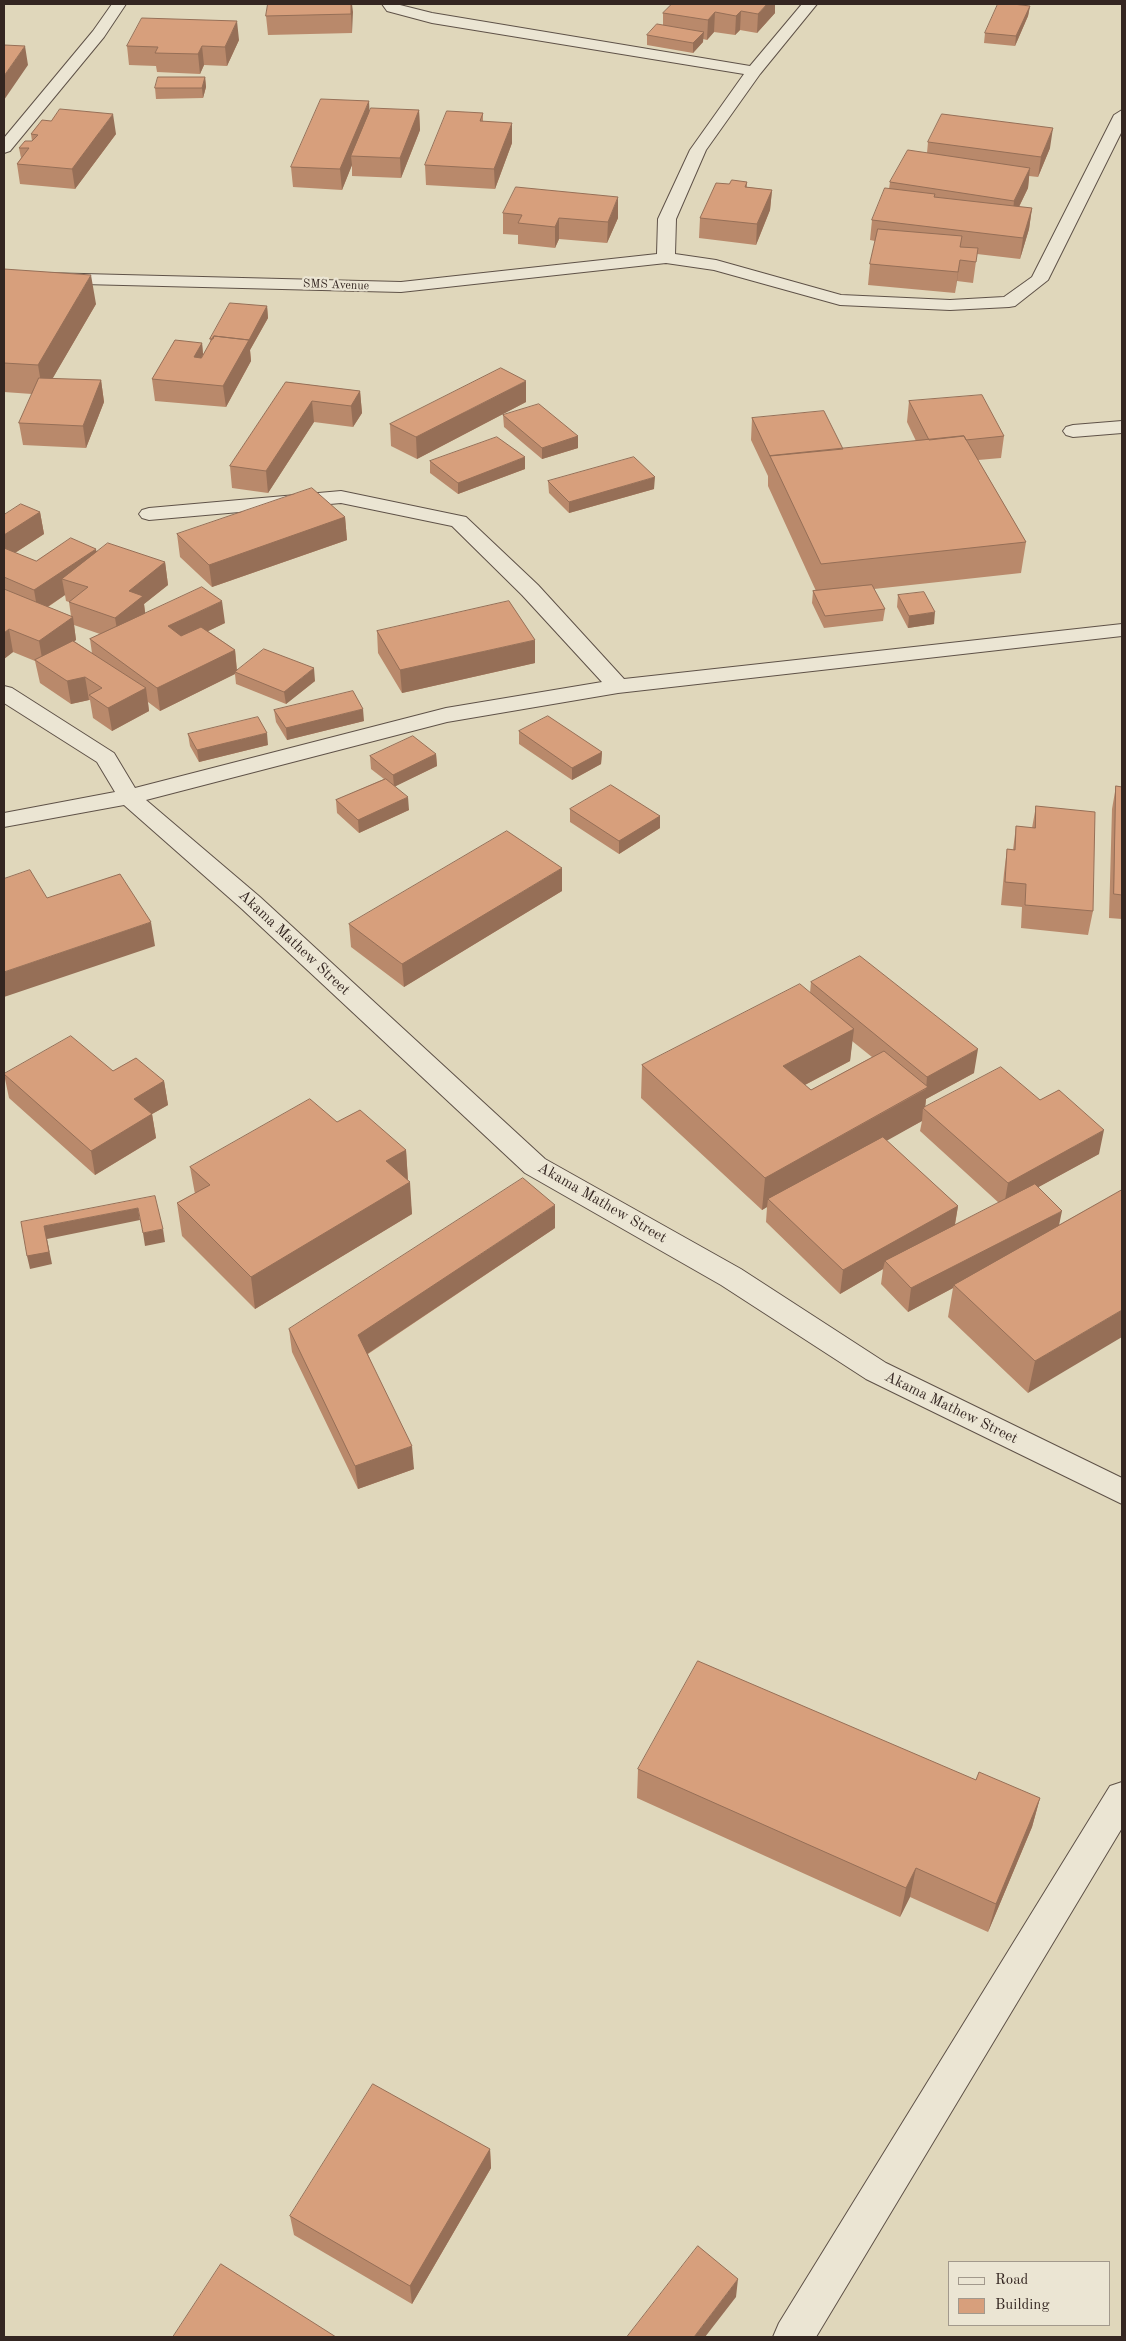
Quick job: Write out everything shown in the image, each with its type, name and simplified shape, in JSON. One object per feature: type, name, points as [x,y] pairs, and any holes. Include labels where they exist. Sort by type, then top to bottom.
[{"type":"street","points":[[4,148],[99,34],[119,4]]},
{"type":"street","points":[[389,4],[392,8],[432,18],[754,71]]},
{"type":"street","points":[[666,258],[667,220],[698,150],[754,71],[810,4]]},
{"type":"street","name":"SMS Avenue","points":[[4,277],[401,287],[666,258],[716,265],[840,300],[950,306],[1009,302],[1039,280],[1116,138],[1122,115]]},
{"type":"street","points":[[1073,431],[1122,427]]},
{"type":"street","points":[[149,514],[341,497],[459,521],[530,590],[618,686]]},
{"type":"street","points":[[4,820],[128,797],[446,716],[618,686],[1122,630]]},
{"type":"street","name":"Akama Mathew Street","points":[[4,693],[106,758],[128,797],[250,903],[535,1166],[731,1277],[876,1372],[1122,1492]]},
{"type":"street","points":[[793,2337],[1122,1796]]},
{"type":"building","points":[[268,4],[351,4],[351,14],[266,16]]},
{"type":"building","points":[[672,4],[767,4],[758,14],[741,11],[736,16],[715,12],[708,20],[663,13]]},
{"type":"building","points":[[998,4],[1030,6],[1016,36],[985,33]]},
{"type":"building","points":[[142,18],[237,21],[225,47],[202,46],[198,54],[155,53],[158,47],[127,46]]},
{"type":"building","points":[[657,24],[704,32],[693,43],[647,35]]},
{"type":"building","points":[[4,45],[25,46],[4,76]]},
{"type":"building","points":[[158,77],[205,77],[202,88],[155,88]]},
{"type":"building","points":[[321,99],[369,101],[340,169],[291,167]]},
{"type":"building","points":[[371,108],[419,110],[400,158],[351,156]]},
{"type":"building","points":[[60,109],[113,114],[72,169],[17,164],[29,148],[19,148],[25,141],[32,141],[38,135],[31,134],[42,120],[51,121]]},
{"type":"building","points":[[447,111],[483,113],[480,121],[512,123],[494,169],[425,165]]},
{"type":"building","points":[[942,114],[1053,128],[1041,157],[928,142]]},
{"type":"building","points":[[908,150],[1030,168],[1014,201],[890,182]]},
{"type":"building","points":[[732,180],[747,182],[745,187],[772,190],[757,224],[700,218],[716,183],[729,184]]},
{"type":"building","points":[[516,187],[618,197],[608,222],[559,218],[555,227],[518,223],[522,215],[503,213]]},
{"type":"building","points":[[885,188],[935,194],[934,197],[1032,208],[1023,238],[872,220]]},
{"type":"building","points":[[878,229],[962,236],[960,247],[978,248],[976,262],[960,260],[958,272],[870,264]]},
{"type":"building","points":[[4,269],[91,275],[38,365],[4,363]]},
{"type":"building","points":[[230,303],[267,306],[249,340],[214,336],[213,339],[210,339]]},
{"type":"building","points":[[214,336],[249,340],[223,386],[152,379],[175,340],[202,343],[194,357],[201,358]]},
{"type":"building","points":[[501,368],[526,381],[416,437],[390,424]]},
{"type":"building","points":[[39,378],[101,380],[83,426],[19,423]]},
{"type":"building","points":[[286,382],[360,391],[351,406],[312,401],[266,471],[230,466]]},
{"type":"building","points":[[982,395],[1004,436],[966,440],[964,436],[929,440],[909,401]]},
{"type":"building","points":[[539,404],[578,436],[542,448],[503,415]]},
{"type":"building","points":[[824,411],[843,449],[770,456],[752,418]]},
{"type":"building","points":[[964,436],[1026,542],[821,564],[770,456]]},
{"type":"building","points":[[497,437],[525,457],[458,483],[430,461]]},
{"type":"building","points":[[634,457],[655,477],[569,502],[548,481]]},
{"type":"building","points":[[312,488],[345,517],[209,565],[177,534]]},
{"type":"building","points":[[21,504],[40,512],[4,535],[4,515]]},
{"type":"building","points":[[71,538],[96,549],[34,590],[4,577],[4,548],[36,561]]},
{"type":"building","points":[[108,543],[165,562],[129,591],[143,596],[115,618],[69,602],[88,587],[62,579]]},
{"type":"building","points":[[872,585],[885,609],[825,616],[813,591]]},
{"type":"building","points":[[202,587],[222,601],[168,626],[181,636],[201,627],[235,650],[157,688],[90,639]]},
{"type":"building","points":[[4,589],[73,617],[39,641],[9,629],[4,633]]},
{"type":"building","points":[[924,592],[935,612],[909,616],[898,595]]},
{"type":"building","points":[[509,601],[535,640],[400,670],[377,631]]},
{"type":"building","points":[[73,641],[146,688],[108,708],[89,695],[102,688],[85,677],[67,681],[35,660]]},
{"type":"building","points":[[264,649],[314,668],[284,692],[235,672]]},
{"type":"building","points":[[353,691],[363,709],[286,728],[274,710]]},
{"type":"building","points":[[548,716],[602,752],[572,768],[519,731]]},
{"type":"building","points":[[258,717],[267,733],[197,750],[188,734]]},
{"type":"building","points":[[413,736],[436,754],[393,775],[370,756]]},
{"type":"building","points":[[386,779],[408,797],[358,820],[336,800]]},
{"type":"building","points":[[611,785],[660,816],[619,841],[570,809]]},
{"type":"building","points":[[1116,786],[1122,787],[1122,895],[1114,894]]},
{"type":"building","points":[[1036,806],[1095,812],[1093,911],[1025,905],[1026,884],[1005,882],[1007,849],[1015,850],[1016,826],[1035,828]]},
{"type":"building","points":[[507,831],[562,868],[402,964],[349,924]]},
{"type":"building","points":[[30,870],[47,898],[120,874],[151,922],[4,972],[4,879]]},
{"type":"building","points":[[860,956],[978,1049],[927,1077],[811,982]]},
{"type":"building","points":[[800,984],[854,1029],[783,1066],[811,1090],[884,1051],[928,1087],[765,1178],[642,1065]]},
{"type":"building","points":[[71,1036],[113,1071],[136,1058],[164,1081],[134,1099],[152,1114],[91,1151],[4,1074]]},
{"type":"building","points":[[1001,1067],[1040,1100],[1059,1090],[1104,1130],[1008,1183],[923,1108]]},
{"type":"building","points":[[310,1099],[337,1122],[360,1110],[406,1150],[386,1161],[410,1182],[251,1277],[177,1203],[210,1185],[190,1167]]},
{"type":"building","points":[[883,1137],[958,1206],[843,1270],[768,1199]]},
{"type":"building","points":[[523,1178],[555,1205],[358,1335],[412,1446],[355,1466],[289,1329]]},
{"type":"building","points":[[1035,1184],[1062,1211],[911,1288],[885,1261]]},
{"type":"building","points":[[1122,1190],[1122,1310],[1035,1361],[954,1285]]},
{"type":"building","points":[[155,1196],[163,1229],[143,1233],[138,1208],[44,1226],[49,1252],[27,1256],[21,1222]]},
{"type":"building","points":[[698,1661],[976,1780],[979,1772],[1040,1798],[996,1904],[916,1868],[906,1888],[638,1769]]},
{"type":"building","points":[[373,2084],[490,2149],[410,2286],[290,2216]]},
{"type":"building","points":[[698,2246],[738,2279],[694,2337],[627,2337]]},
{"type":"building","points":[[221,2264],[336,2337],[173,2337]]}]
